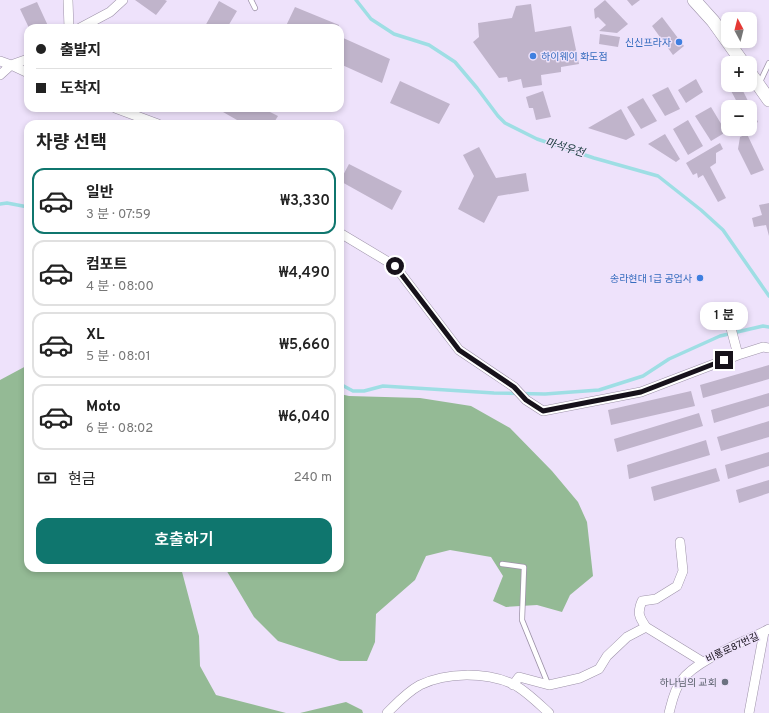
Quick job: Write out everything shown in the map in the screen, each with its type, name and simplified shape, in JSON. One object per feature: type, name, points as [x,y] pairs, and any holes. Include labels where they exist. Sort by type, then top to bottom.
[{"type":"main road","points":[[694,0],[713,21],[738,56]]},
{"type":"main road","points":[[757,82],[769,100]]},
{"type":"street","points":[[68,0],[69,24]]},
{"type":"street","points":[[88,24],[110,12],[123,0]]},
{"type":"street","points":[[0,75],[11,65],[24,60]]},
{"type":"street","points":[[0,61],[24,71]]},
{"type":"street","points":[[126,112],[148,120]]},
{"type":"street","points":[[344,235],[395,266],[459,350],[514,387],[526,400],[543,411],[641,392],[738,355],[763,347],[769,348]]},
{"type":"street","points":[[729,322],[738,355]]},
{"type":"street","points":[[513,685],[519,677],[549,685],[580,678],[599,669],[607,656],[627,637],[646,627],[639,618],[642,601],[656,598],[677,586],[683,571],[680,542]]},
{"type":"street","name":"비룡로87번길","points":[[646,627],[703,662],[767,631]]},
{"type":"street","points":[[749,713],[767,631]]},
{"type":"street","points":[[669,713],[673,697],[680,681],[691,670],[703,662]]},
{"type":"street","points":[[386,713],[402,698],[419,686],[452,676],[477,675],[513,685],[532,698],[549,713]]},
{"type":"lane","points":[[251,0],[255,8]]},
{"type":"lane","points":[[759,85],[769,63]]},
{"type":"lane","points":[[502,564],[524,567],[522,620],[549,685]]},
{"type":"green space","points":[[24,367],[24,572],[182,572],[199,636],[200,666],[216,695],[286,713],[0,713],[0,380]]},
{"type":"green space","points":[[344,395],[420,398],[471,406],[510,428],[552,471],[578,502],[587,522],[593,576],[570,595],[562,612],[537,605],[506,607],[493,601],[503,576],[491,557],[450,550],[426,556],[415,580],[376,614],[375,642],[367,661],[340,661],[278,641],[254,617],[227,572],[344,572]]},
{"type":"green space","points":[[346,702],[362,710],[363,713],[300,713]]},
{"type":"building","points":[[135,0],[165,0],[167,1],[156,15]]},
{"type":"building","points":[[605,0],[628,24],[617,33],[599,31],[606,25],[598,17],[595,19],[594,9]]},
{"type":"building","points":[[627,0],[640,0],[632,6]]},
{"type":"building","points":[[219,1],[237,11],[229,24],[206,24]]},
{"type":"building","points":[[37,2],[47,24],[27,24],[20,9]]},
{"type":"building","points":[[531,4],[535,32],[571,26],[579,64],[561,67],[561,72],[541,75],[542,85],[523,88],[521,79],[508,82],[507,77],[499,78],[473,42],[479,37],[478,23],[512,18],[516,6]]},
{"type":"building","points":[[295,7],[337,24],[287,24]]},
{"type":"building","points":[[662,17],[684,46],[673,55],[652,26]]},
{"type":"building","points":[[600,34],[620,37],[618,47],[599,44]]},
{"type":"building","points":[[344,38],[390,59],[382,83],[344,66]]},
{"type":"building","points":[[696,79],[703,92],[686,103],[678,90]]},
{"type":"building","points":[[400,81],[450,104],[439,124],[390,103]]},
{"type":"building","points":[[668,87],[680,109],[665,116],[652,95]]},
{"type":"building","points":[[543,91],[551,117],[536,120],[533,108],[529,108],[526,97]]},
{"type":"building","points":[[732,92],[744,92],[748,100],[736,100]]},
{"type":"building","points":[[643,98],[657,121],[641,129],[627,107]]},
{"type":"building","points":[[711,107],[721,124],[721,135],[711,141],[695,116]]},
{"type":"building","points":[[621,109],[635,135],[626,140],[588,128]]},
{"type":"building","points":[[223,112],[270,112],[278,116],[276,120],[237,120]]},
{"type":"building","points":[[688,120],[703,146],[688,155],[673,129]]},
{"type":"building","points":[[665,134],[680,159],[676,162],[648,144]]},
{"type":"building","points":[[748,136],[764,170],[751,175],[738,149],[740,137]]},
{"type":"building","points":[[720,143],[723,149],[716,153],[716,163],[710,167],[726,198],[718,202],[703,175],[698,178],[697,173],[693,175],[686,163]]},
{"type":"building","points":[[479,147],[496,178],[526,173],[529,191],[498,196],[484,223],[458,209],[474,176],[463,155]]},
{"type":"building","points":[[349,164],[402,191],[392,210],[344,183],[344,173]]},
{"type":"building","points":[[769,203],[769,236],[766,225],[754,227],[752,218],[762,215],[759,205]]},
{"type":"building","points":[[769,365],[769,379],[703,398],[700,385]]},
{"type":"building","points":[[691,391],[695,406],[611,425],[608,410]]},
{"type":"building","points":[[769,393],[769,406],[714,423],[711,410]]},
{"type":"building","points":[[699,413],[703,426],[617,452],[614,439]]},
{"type":"building","points":[[769,421],[769,437],[721,451],[717,437]]},
{"type":"building","points":[[706,440],[710,455],[629,479],[627,465]]},
{"type":"building","points":[[769,452],[769,466],[728,479],[725,465]]},
{"type":"building","points":[[716,468],[720,481],[654,501],[651,487]]},
{"type":"building","points":[[769,480],[769,493],[739,503],[736,490]]},
{"type":"waterway","name":"마석우천","points":[[356,0],[371,19],[394,34],[429,45],[455,62],[505,123],[537,139],[594,158],[658,176],[701,210],[723,230],[769,296]]},
{"type":"waterway","points":[[0,204],[7,203],[24,206]]},
{"type":"waterway","points":[[344,386],[353,391],[364,391],[383,386],[494,393],[545,394],[599,390],[643,376],[669,359],[720,336],[763,326],[769,327]]},
{"type":"place","name":"신신프라자","points":[[679,42]]},
{"type":"place","name":"하이웨이 화도점","points":[[533,56]]},
{"type":"place","name":"송라현대 1급 공업사","points":[[700,278]]},
{"type":"place","name":"하나님의 교회","points":[[725,682]]},
{"type":"route","points":[[395,266],[459,350],[514,387],[526,400],[543,411],[641,392],[724,360]]}]
